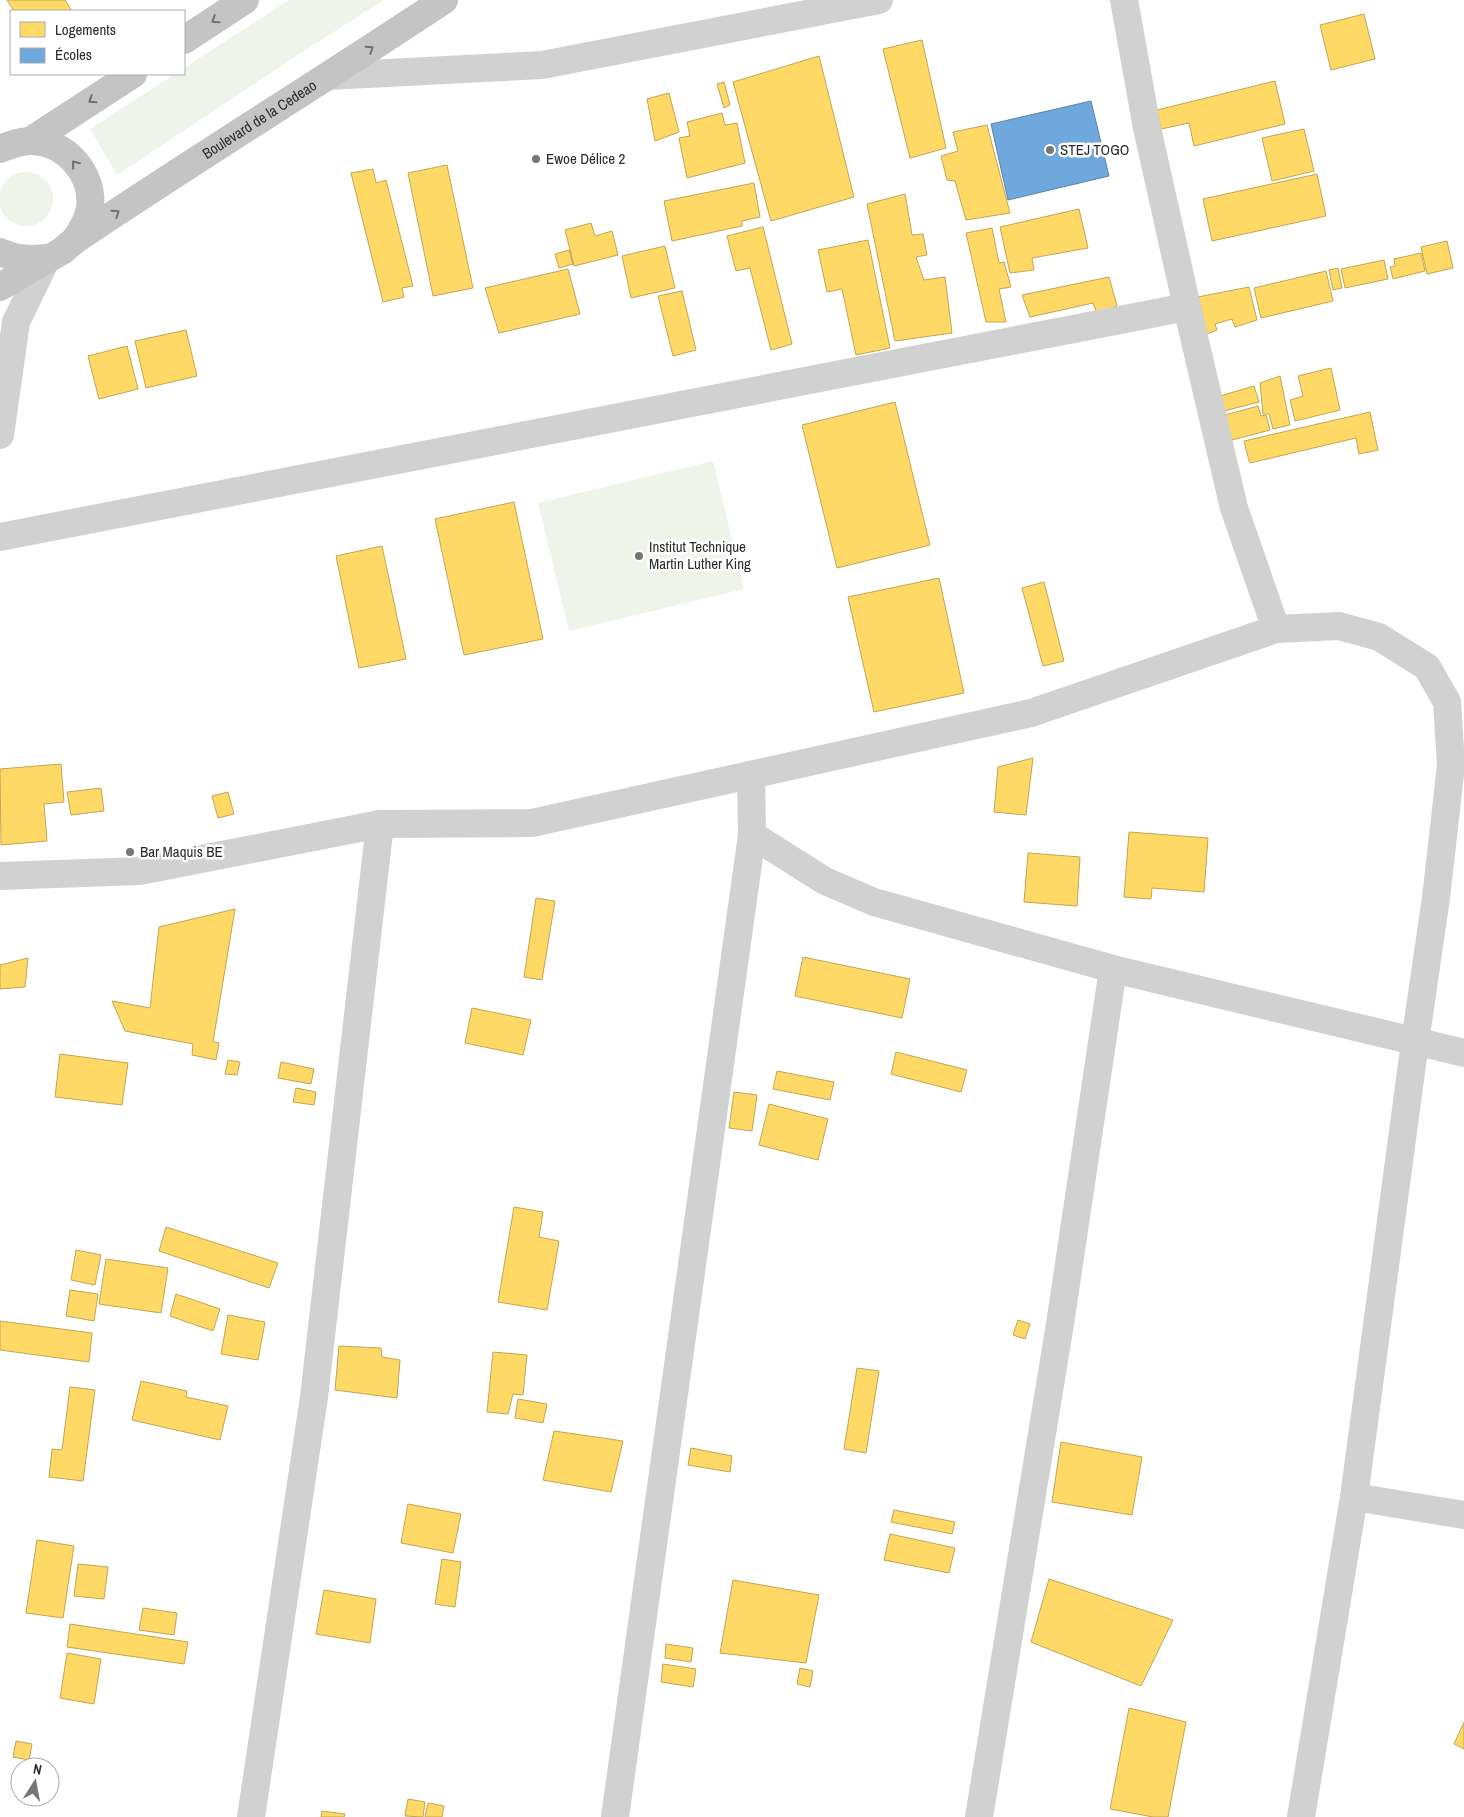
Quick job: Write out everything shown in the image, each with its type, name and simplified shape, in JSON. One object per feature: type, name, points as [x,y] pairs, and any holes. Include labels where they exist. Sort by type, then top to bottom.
[{"type":"main road","points":[[185,39],[245,0]]},
{"type":"main road","name":"Boulevard de la Cedeao","points":[[0,287],[62,251],[167,178],[444,0]]},
{"type":"main road","name":"Boulevard de la Cedeao","points":[[30,141],[130,75]]},
{"type":"main road","name":"Boulevard de la Cedeao","points":[[0,149],[13,143],[30,141],[47,144],[62,150],[76,162],[84,176],[90,193],[90,209],[85,226],[76,240]]},
{"type":"main road","name":"Boulevard de la Cedeao","points":[[0,252],[13,258],[30,260],[47,258]]},
{"type":"street","points":[[328,76],[542,64],[879,0]]},
{"type":"street","points":[[1124,0],[1148,128],[1234,508],[1276,629]]},
{"type":"street","points":[[0,435],[16,322],[47,258]]},
{"type":"street","points":[[0,537],[1187,307]]},
{"type":"street","points":[[0,876],[44,876],[140,871],[380,824],[532,823],[1031,713],[1276,629],[1339,626],[1379,637],[1427,667],[1447,702],[1450,764],[1436,898],[1354,1497],[1301,1817]]},
{"type":"street","points":[[615,1817],[752,835],[752,776]]},
{"type":"street","points":[[251,1817],[314,1397],[380,824]]},
{"type":"street","points":[[752,835],[825,881],[874,902],[1112,969],[1464,1053]]},
{"type":"street","points":[[978,1817],[1060,1324],[1112,969]]},
{"type":"street","points":[[1354,1497],[1464,1515]]},
{"type":"shaded area","points":[[289,0],[384,0],[117,175],[90,129],[173,75],[185,75],[185,67]]},
{"type":"shaded area","points":[[21,172],[31,172],[41,176],[49,184],[53,199],[49,214],[41,222],[31,226],[21,226],[11,222],[3,214],[-1,204],[-1,194],[3,184],[11,176]]},
{"type":"shaded area","points":[[713,461],[744,589],[569,631],[538,503]]},
{"type":"building: Logements","points":[[7,0],[65,0],[71,10],[13,10]]},
{"type":"building: Logements","points":[[1364,14],[1375,59],[1331,70],[1320,25]]},
{"type":"building: Logements","points":[[922,40],[946,148],[910,158],[883,49]]},
{"type":"building: Logements","points":[[819,56],[854,197],[771,221],[733,82]]},
{"type":"building: Logements","points":[[1275,81],[1285,124],[1194,146],[1189,123],[1161,129],[1157,110]]},
{"type":"building: Logements","points":[[724,82],[730,105],[724,108],[717,84]]},
{"type":"building: Logements","points":[[669,93],[679,132],[655,141],[647,99]]},
{"type":"building: Logements","points":[[722,113],[725,125],[737,123],[745,163],[687,178],[679,138],[690,136],[687,122]]},
{"type":"building: Logements","points":[[987,125],[1010,213],[966,220],[955,181],[947,180],[941,156],[958,151],[953,132]]},
{"type":"building: Logements","points":[[1304,129],[1314,171],[1272,181],[1262,138]]},
{"type":"building: Logements","points":[[447,165],[473,288],[433,296],[408,173]]},
{"type":"building: Logements","points":[[373,169],[376,183],[386,180],[413,286],[402,288],[404,297],[383,302],[351,173]]},
{"type":"building: Logements","points":[[1317,174],[1326,216],[1212,241],[1203,199]]},
{"type":"building: Logements","points":[[754,183],[760,217],[742,221],[742,226],[672,241],[664,201]]},
{"type":"building: Logements","points":[[905,194],[912,235],[923,234],[927,255],[916,257],[924,280],[945,277],[952,333],[895,341],[867,204]]},
{"type":"building: Logements","points":[[1079,209],[1088,248],[1032,258],[1034,270],[1010,273],[1000,227]]},
{"type":"building: Logements","points":[[591,223],[595,236],[612,231],[618,255],[574,266],[565,230]]},
{"type":"building: Logements","points":[[763,227],[792,344],[771,350],[750,268],[736,271],[727,236]]},
{"type":"building: Logements","points":[[992,228],[999,263],[1004,262],[1011,287],[999,289],[1006,322],[986,322],[966,233]]},
{"type":"building: Logements","points":[[868,240],[890,348],[856,355],[842,289],[827,292],[818,250]]},
{"type":"building: Logements","points":[[1447,241],[1453,268],[1427,274],[1421,247]]},
{"type":"building: Logements","points":[[665,246],[675,288],[631,298],[622,256]]},
{"type":"building: Logements","points":[[569,250],[573,264],[559,268],[555,254]]},
{"type":"building: Logements","points":[[1421,253],[1425,271],[1393,279],[1390,267],[1395,266],[1394,259]]},
{"type":"building: Logements","points":[[1384,260],[1388,279],[1345,288],[1341,269]]},
{"type":"building: Logements","points":[[1338,268],[1342,288],[1333,290],[1329,270]]},
{"type":"building: Logements","points":[[568,269],[580,314],[499,333],[485,288]]},
{"type":"building: Logements","points":[[1326,271],[1333,301],[1261,318],[1254,288]]},
{"type":"building: Logements","points":[[1109,277],[1117,306],[1097,313],[1093,303],[1030,317],[1022,295]]},
{"type":"building: Logements","points":[[1249,287],[1257,320],[1235,327],[1232,319],[1215,324],[1217,330],[1207,334],[1198,297]]},
{"type":"building: Logements","points":[[682,291],[696,350],[673,356],[658,296]]},
{"type":"building: Logements","points":[[186,330],[197,376],[146,388],[135,341]]},
{"type":"building: Logements","points":[[127,346],[138,389],[99,399],[88,356]]},
{"type":"building: Logements","points":[[1331,368],[1340,410],[1295,421],[1290,400],[1303,396],[1298,376]]},
{"type":"building: Logements","points":[[1280,376],[1290,425],[1273,429],[1269,414],[1263,414],[1260,383]]},
{"type":"building: Logements","points":[[1254,386],[1259,402],[1224,411],[1220,396]]},
{"type":"building: Logements","points":[[895,402],[930,545],[837,568],[802,425]]},
{"type":"building: Logements","points":[[1258,406],[1261,416],[1266,415],[1270,430],[1232,440],[1225,415]]},
{"type":"building: Logements","points":[[1370,412],[1378,450],[1359,454],[1356,438],[1250,463],[1249,461],[1244,441]]},
{"type":"building: Logements","points":[[514,502],[543,639],[464,655],[435,519]]},
{"type":"building: Logements","points":[[382,546],[406,659],[359,668],[336,556]]},
{"type":"building: Logements","points":[[939,578],[964,693],[874,712],[848,597]]},
{"type":"building: Logements","points":[[1044,582],[1064,661],[1043,666],[1022,588]]},
{"type":"building: Logements","points":[[1033,758],[1026,815],[994,812],[998,767]]},
{"type":"building: Logements","points":[[61,764],[64,802],[44,804],[47,841],[1,845],[0,769]]},
{"type":"building: Logements","points":[[101,788],[104,811],[71,815],[67,792]]},
{"type":"building: Logements","points":[[228,792],[234,814],[218,818],[212,796]]},
{"type":"building: Logements","points":[[1129,832],[1208,838],[1204,892],[1152,888],[1151,899],[1124,897]]},
{"type":"building: Logements","points":[[1028,853],[1080,857],[1077,906],[1024,902]]},
{"type":"building: Logements","points":[[536,898],[555,901],[542,980],[524,977]]},
{"type":"building: Logements","points":[[235,909],[213,1042],[219,1043],[216,1060],[192,1055],[193,1044],[125,1031],[112,1001],[150,1008],[159,927]]},
{"type":"building: Logements","points":[[803,957],[910,979],[902,1018],[795,996]]},
{"type":"building: Logements","points":[[28,958],[25,987],[0,989],[0,965]]},
{"type":"building: Logements","points":[[472,1008],[531,1020],[523,1055],[465,1043]]},
{"type":"building: Logements","points":[[896,1052],[967,1070],[961,1092],[891,1074]]},
{"type":"building: Logements","points":[[60,1054],[128,1063],[122,1105],[55,1097]]},
{"type":"building: Logements","points":[[228,1060],[240,1062],[237,1075],[225,1074]]},
{"type":"building: Logements","points":[[281,1062],[314,1069],[311,1084],[278,1078]]},
{"type":"building: Logements","points":[[777,1071],[834,1082],[830,1100],[773,1089]]},
{"type":"building: Logements","points":[[296,1088],[316,1092],[314,1105],[293,1102]]},
{"type":"building: Logements","points":[[734,1092],[757,1095],[752,1131],[729,1128]]},
{"type":"building: Logements","points":[[769,1104],[828,1119],[818,1160],[759,1145]]},
{"type":"building: Logements","points":[[514,1207],[543,1212],[539,1237],[559,1241],[547,1310],[498,1302]]},
{"type":"building: Logements","points":[[166,1227],[278,1263],[269,1288],[159,1251]]},
{"type":"building: Logements","points":[[76,1250],[101,1255],[95,1285],[71,1280]]},
{"type":"building: Logements","points":[[106,1259],[168,1268],[161,1313],[99,1304]]},
{"type":"building: Logements","points":[[70,1290],[98,1294],[94,1321],[66,1316]]},
{"type":"building: Logements","points":[[176,1294],[220,1309],[213,1331],[170,1316]]},
{"type":"building: Logements","points":[[228,1315],[265,1322],[258,1360],[221,1354]]},
{"type":"building: Logements","points":[[1018,1320],[1030,1324],[1025,1339],[1013,1335]]},
{"type":"building: Logements","points":[[0,1321],[92,1333],[89,1362],[0,1350]]},
{"type":"building: Logements","points":[[339,1346],[381,1348],[382,1357],[400,1360],[397,1398],[335,1390]]},
{"type":"building: Logements","points":[[493,1352],[527,1355],[523,1395],[513,1394],[508,1414],[487,1412]]},
{"type":"building: Logements","points":[[857,1368],[879,1371],[866,1453],[844,1449]]},
{"type":"building: Logements","points":[[141,1381],[187,1391],[186,1397],[228,1406],[220,1440],[132,1420]]},
{"type":"building: Logements","points":[[70,1387],[95,1390],[83,1481],[49,1477],[52,1449],[62,1450]]},
{"type":"building: Logements","points":[[518,1399],[547,1404],[543,1423],[515,1418]]},
{"type":"building: Logements","points":[[554,1431],[623,1441],[611,1492],[543,1480]]},
{"type":"building: Logements","points":[[1061,1442],[1142,1457],[1132,1515],[1052,1502]]},
{"type":"building: Logements","points":[[691,1448],[732,1456],[730,1472],[688,1465]]},
{"type":"building: Logements","points":[[408,1504],[461,1514],[453,1553],[401,1543]]},
{"type":"building: Logements","points":[[894,1510],[955,1522],[952,1534],[891,1522]]},
{"type":"building: Logements","points":[[890,1534],[955,1548],[949,1573],[884,1560]]},
{"type":"building: Logements","points":[[37,1540],[74,1546],[63,1618],[26,1613]]},
{"type":"building: Logements","points":[[442,1559],[461,1562],[455,1607],[435,1604]]},
{"type":"building: Logements","points":[[78,1564],[108,1567],[104,1599],[74,1596]]},
{"type":"building: Logements","points":[[1049,1579],[1173,1620],[1141,1686],[1031,1642]]},
{"type":"building: Logements","points":[[733,1580],[819,1595],[806,1663],[720,1653]]},
{"type":"building: Logements","points":[[324,1590],[376,1599],[370,1643],[316,1634]]},
{"type":"building: Logements","points":[[143,1608],[177,1613],[174,1635],[139,1630]]},
{"type":"building: Logements","points":[[70,1624],[188,1642],[184,1664],[67,1647]]},
{"type":"building: Logements","points":[[666,1644],[693,1648],[691,1662],[665,1658]]},
{"type":"building: Logements","points":[[67,1653],[101,1659],[94,1704],[60,1698]]},
{"type":"building: Logements","points":[[663,1664],[696,1669],[693,1687],[661,1682]]},
{"type":"building: Logements","points":[[800,1668],[813,1671],[810,1687],[797,1684]]},
{"type":"building: Logements","points":[[1129,1708],[1186,1722],[1168,1817],[1153,1817],[1110,1809]]},
{"type":"building: Logements","points":[[1464,1722],[1464,1749],[1454,1744]]},
{"type":"building: Logements","points":[[16,1741],[32,1744],[30,1757],[13,1757]]},
{"type":"building: Logements","points":[[408,1799],[425,1802],[423,1817],[405,1816]]},
{"type":"building: Logements","points":[[428,1803],[444,1806],[442,1817],[425,1817]]},
{"type":"building: Logements","points":[[322,1811],[345,1814],[344,1817],[321,1817]]},
{"type":"building: Écoles","name":"STEJ TOGO","points":[[1091,101],[1109,176],[1008,200],[991,124]]},
{"type":"place","name":"STEJ TOGO","points":[[1050,150]]},
{"type":"place","name":"Ewoe Délice 2","points":[[536,159]]},
{"type":"place","name":"Institut Technique Martin Luther King","points":[[639,556]]},
{"type":"place","name":"Bar Maquis BE","points":[[130,852]]}]
